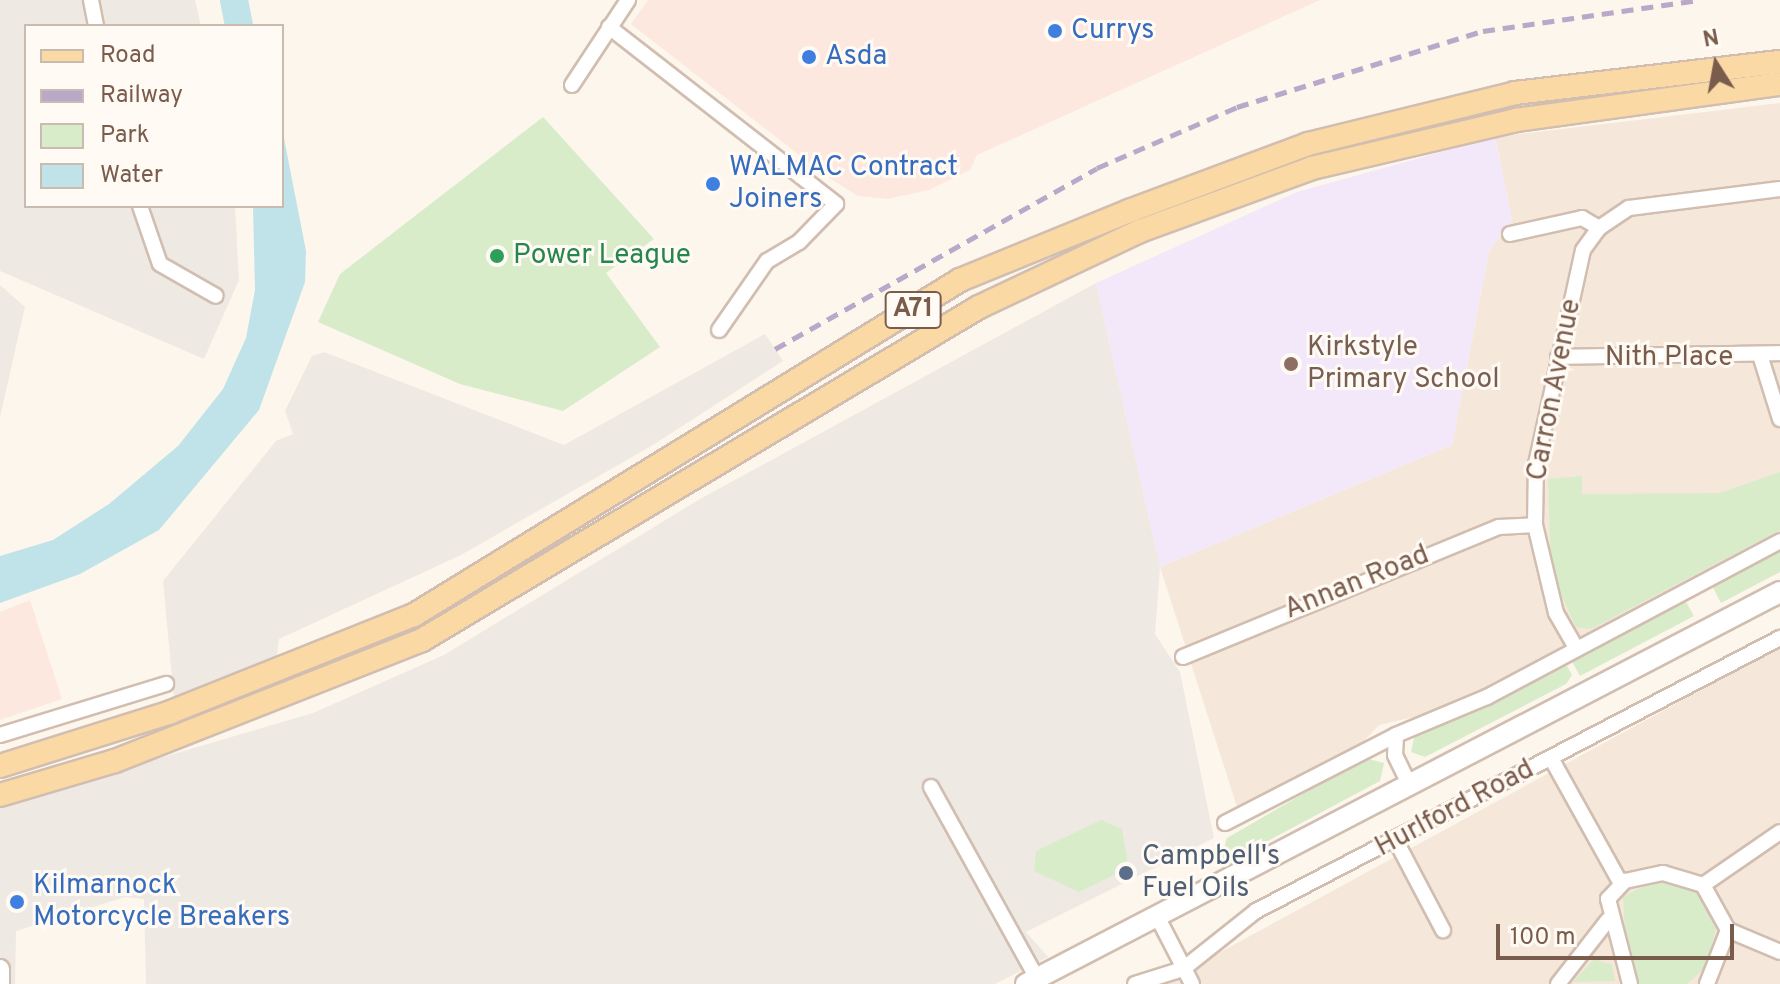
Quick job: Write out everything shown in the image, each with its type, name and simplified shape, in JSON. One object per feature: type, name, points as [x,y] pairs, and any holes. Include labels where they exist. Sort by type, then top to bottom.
[{"type":"main road","name":"A71","points":[[0,766],[111,732],[414,615],[960,280],[1129,211],[1308,144],[1515,93],[1780,62]]},
{"type":"main road","name":"A71","points":[[0,795],[115,761],[422,640],[979,307],[1140,231],[1312,168],[1516,120],[1780,84]]},
{"type":"main road","name":"Hurlford Road","points":[[1032,981],[1780,592]]},
{"type":"street","points":[[91,0],[96,24]]},
{"type":"street","points":[[572,85],[628,0]]},
{"type":"street","points":[[609,27],[836,204],[799,242],[767,261],[719,330]]},
{"type":"street","points":[[1510,234],[1582,218],[1599,228],[1629,208],[1780,189]]},
{"type":"street","points":[[141,208],[160,264],[216,296]]},
{"type":"street","name":"Carron Avenue","points":[[1575,646],[1556,613],[1535,525],[1536,464],[1583,250],[1599,228]]},
{"type":"street","name":"Nith Place","points":[[1558,357],[1761,358],[1780,353]]},
{"type":"street","points":[[1761,358],[1780,419]]},
{"type":"street","name":"Annan Road","points":[[1183,657],[1499,527],[1535,525]]},
{"type":"street","points":[[1225,823],[1396,735],[1487,697],[1575,646],[1780,541]]},
{"type":"street","name":"Hurlford Road","points":[[1135,984],[1183,969],[1256,911],[1396,841],[1780,638]]},
{"type":"street","points":[[0,735],[166,684]]},
{"type":"street","name":"Hurlford Road","points":[[1396,735],[1395,755],[1410,786]]},
{"type":"street","points":[[1551,758],[1621,884]]},
{"type":"street","points":[[931,787],[1032,981]]},
{"type":"street","points":[[1703,885],[1780,832]]},
{"type":"street","points":[[1396,841],[1443,930]]},
{"type":"street","points":[[1630,984],[1608,920],[1608,899],[1621,884],[1663,873],[1703,885],[1728,930],[1780,952]]},
{"type":"street","points":[[1158,918],[1192,984]]},
{"type":"street","points":[[1558,984],[1608,920]]},
{"type":"street","points":[[1707,984],[1728,930]]},
{"type":"street","points":[[0,969],[0,984]]},
{"type":"shaded area","points":[[0,0],[195,0],[201,24],[24,24],[24,208],[235,208],[239,280],[204,359],[0,271]]},
{"type":"shaded area","points":[[648,0],[1320,0],[977,155],[970,170],[929,190],[887,199],[858,196],[826,176],[631,24]]},
{"type":"shaded area","points":[[1780,103],[1780,532],[1444,710],[1379,725],[1348,758],[1239,813],[1160,567],[1452,445],[1489,251],[1512,220],[1495,137]]},
{"type":"shaded area","name":"Kirkstyle Primary School","points":[[1495,137],[1512,220],[1489,251],[1452,445],[1160,567],[1096,283],[1297,192]]},
{"type":"shaded area","points":[[1096,283],[1160,567],[1155,634],[1180,672],[1214,838],[1026,932],[1048,957],[995,984],[146,984],[144,899],[125,897],[16,931],[15,984],[0,984],[0,805],[313,713],[444,655],[700,499]]},
{"type":"shaded area","points":[[0,285],[25,307],[0,417]]},
{"type":"shaded area","points":[[765,334],[783,361],[653,445],[461,555],[279,639],[276,661],[174,699],[163,581],[276,441],[293,434],[285,411],[312,356],[324,352],[564,445]]},
{"type":"shaded area","points":[[30,600],[62,699],[0,720],[0,612]]},
{"type":"shaded area","points":[[1780,647],[1780,984],[1153,984],[1204,961]]},
{"type":"green space","name":"Power League","points":[[543,117],[654,239],[606,273],[660,347],[563,411],[460,384],[318,322],[340,274]]},
{"type":"green space","points":[[1780,472],[1780,530],[1591,629],[1576,627],[1551,573],[1548,479],[1582,476],[1582,494],[1720,493]]},
{"type":"green space","points":[[1780,550],[1780,572],[1721,603],[1712,586]]},
{"type":"green space","points":[[1685,600],[1694,616],[1580,676],[1571,660]]},
{"type":"green space","points":[[1566,664],[1572,675],[1566,684],[1425,757],[1411,752],[1415,734]]},
{"type":"green space","points":[[1365,758],[1384,763],[1380,781],[1219,867],[1227,838]]},
{"type":"green space","points":[[1101,820],[1122,829],[1127,859],[1120,872],[1079,892],[1034,871],[1036,851]]},
{"type":"green space","points":[[1657,879],[1697,891],[1716,929],[1706,967],[1687,984],[1638,984],[1627,963],[1623,897]]},
{"type":"green space","points":[[1594,959],[1612,965],[1615,981],[1573,982]]},
{"type":"water","points":[[284,138],[306,251],[305,282],[259,410],[159,530],[80,574],[0,603],[0,556],[53,540],[109,504],[178,446],[223,389],[246,338],[255,290],[253,208],[284,208]]},
{"type":"waterway","points":[[234,0],[239,24]]},
{"type":"railway","points":[[775,349],[1097,168],[1237,107],[1483,31],[1699,0]]},
{"type":"place","name":"Currys","points":[[1055,31]]},
{"type":"place","name":"Asda","points":[[809,57]]},
{"type":"place","name":"WALMAC Contract Joiners","points":[[713,184]]},
{"type":"place","name":"Power League","points":[[497,256]]},
{"type":"place","name":"Kirkstyle Primary School","points":[[1291,364]]},
{"type":"place","name":"Campbell's Fuel Oils","points":[[1126,873]]},
{"type":"place","name":"Kilmarnock Motorcycle Breakers","points":[[17,902]]}]
